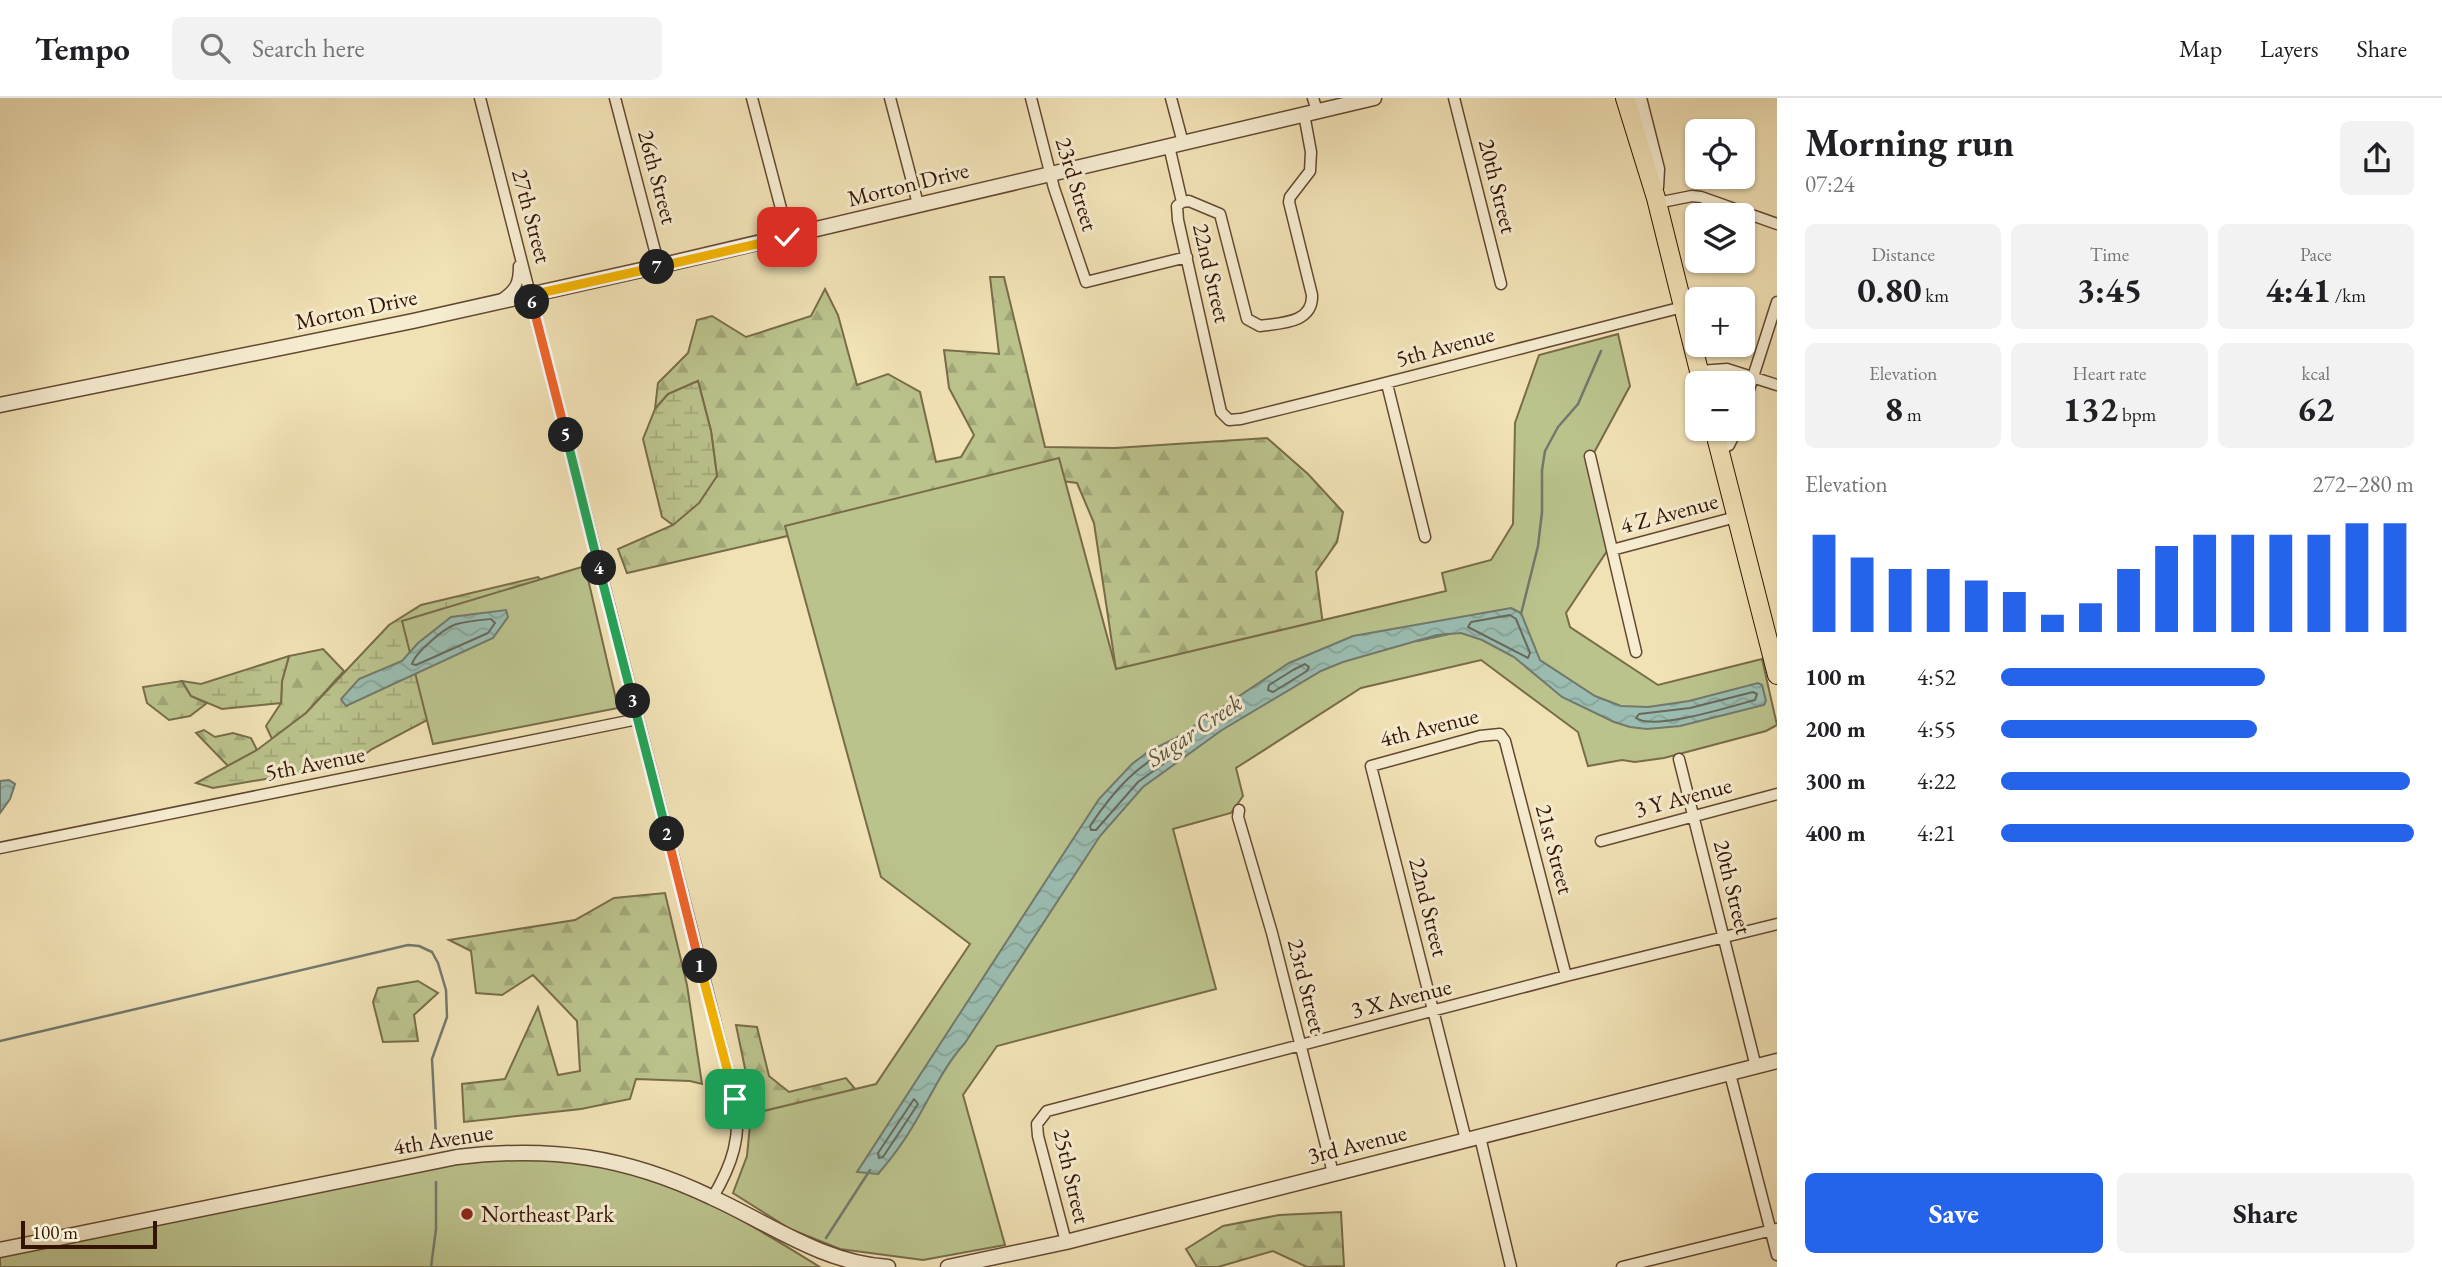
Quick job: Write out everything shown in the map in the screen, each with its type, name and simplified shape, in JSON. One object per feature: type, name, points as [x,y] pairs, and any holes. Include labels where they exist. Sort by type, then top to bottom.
[{"type":"main road","points":[[1625,98],[1656,201],[1699,371]]},
{"type":"main road","points":[[1717,441],[1777,675]]},
{"type":"street","name":"27th Street","points":[[480,98],[738,1116],[733,1157],[713,1197]]},
{"type":"street","name":"26th Street","points":[[615,98],[659,266]]},
{"type":"street","points":[[752,98],[794,258]]},
{"type":"street","points":[[890,98],[918,204]]},
{"type":"street","name":"23rd Street","points":[[1031,98],[1050,174],[1086,282],[1187,257]]},
{"type":"street","name":"22nd Street","points":[[1171,98],[1182,202],[1177,206],[1177,212],[1221,412]]},
{"type":"street","name":"Morton Drive","points":[[0,405],[531,295],[1176,145],[1311,108],[1374,98]]},
{"type":"street","name":"20th Street","points":[[1454,98],[1501,284]]},
{"type":"street","points":[[1639,98],[1657,170],[1656,201],[1701,197],[1777,224]]},
{"type":"street","points":[[1182,202],[1189,201],[1220,214],[1247,319],[1260,326],[1303,317],[1308,313],[1312,301],[1289,202],[1310,171],[1311,108]]},
{"type":"street","points":[[498,302],[518,284],[519,249]]},
{"type":"street","points":[[1754,371],[1777,302]]},
{"type":"street","name":"5th Avenue","points":[[1221,412],[1229,420],[1241,419],[1683,307]]},
{"type":"street","points":[[1755,377],[1777,385]]},
{"type":"street","points":[[1387,384],[1425,537]]},
{"type":"street","points":[[1720,450],[1731,441]]},
{"type":"street","points":[[1590,456],[1636,652]]},
{"type":"street","name":"4 Z Avenue","points":[[1612,550],[1736,517]]},
{"type":"street","name":"5th Avenue","points":[[0,848],[638,719]]},
{"type":"street","name":"4th Avenue","points":[[1371,766],[1480,736],[1500,734]]},
{"type":"street","name":"21st Street","points":[[1500,734],[1505,741],[1566,976]]},
{"type":"street","name":"20th Street","points":[[1679,758],[1756,1067]]},
{"type":"street","name":"22nd Street","points":[[1371,766],[1434,1011],[1511,1267]]},
{"type":"street","name":"3 Y Avenue","points":[[1601,841],[1777,794]]},
{"type":"street","name":"23rd Street","points":[[1239,810],[1238,817],[1272,933],[1333,1173]]},
{"type":"street","name":"3 X Avenue","points":[[1039,1119],[1046,1111],[1059,1106],[1777,924]]},
{"type":"street","name":"3rd Avenue","points":[[950,1267],[1066,1242],[1777,1061]]},
{"type":"street","points":[[1730,1074],[1774,1229],[1777,1255]]},
{"type":"street","name":"25th Street","points":[[1039,1119],[1038,1136],[1066,1242]]},
{"type":"street","name":"4th Avenue","points":[[0,1250],[407,1166],[492,1153],[559,1152],[591,1157],[664,1176],[713,1197],[816,1249],[879,1266]]},
{"type":"street","points":[[1622,1267],[1642,1265],[1774,1229]]},
{"type":"street","points":[[879,1266],[888,1267]]},
{"type":"green space","points":[[990,277],[1004,277],[1045,447],[1115,448],[1267,438],[1308,474],[1343,512],[1337,542],[1316,572],[1323,625],[1122,710],[1094,523],[1077,483],[1039,478],[627,573],[618,549],[673,525],[717,476],[711,431],[698,381],[668,394],[655,409],[658,383],[688,353],[697,320],[712,316],[746,337],[811,316],[825,289],[838,315],[857,385],[888,374],[920,392],[936,462],[961,457],[974,435],[949,388],[944,350],[999,354]]},
{"type":"green space","points":[[1618,334],[1630,386],[1589,462],[1609,548],[1566,613],[1570,627],[1658,685],[1762,659],[1777,725],[1766,731],[1664,758],[1635,762],[1622,760],[1588,766],[1578,732],[1481,660],[1361,688],[1236,768],[1243,796],[1231,813],[1173,829],[1216,989],[997,1046],[963,1095],[1005,1245],[923,1260],[840,1249],[790,1229],[733,1193],[747,1156],[751,1114],[876,1084],[970,944],[881,877],[785,526],[1059,458],[1116,669],[1446,591],[1442,573],[1491,560],[1513,524],[1515,423],[1539,355]]},
{"type":"green space","points":[[698,381],[711,431],[717,476],[699,503],[673,525],[662,517],[643,439],[655,409],[668,394]]},
{"type":"green space","points":[[585,566],[618,708],[433,744],[402,621]]},
{"type":"green space","points":[[538,577],[555,593],[435,716],[372,749],[352,764],[213,788],[196,783],[257,750],[306,713],[389,625],[421,605]]},
{"type":"green space","points":[[323,649],[344,671],[306,713],[272,739],[266,726],[281,703],[282,681],[289,656]]},
{"type":"green space","points":[[289,656],[282,681],[281,703],[222,709],[191,696],[182,681],[201,684]]},
{"type":"green space","points":[[182,681],[191,696],[207,703],[190,716],[169,720],[147,703],[143,687]]},
{"type":"green space","points":[[204,730],[215,737],[233,733],[251,738],[257,750],[228,766],[196,733]]},
{"type":"green space","points":[[665,893],[687,985],[702,1084],[636,1079],[630,1099],[581,1109],[464,1122],[462,1084],[505,1079],[538,1007],[558,1075],[580,1071],[577,1021],[533,975],[502,995],[476,993],[471,951],[449,940],[575,920],[614,898]]},
{"type":"green space","points":[[418,981],[438,993],[414,1015],[418,1041],[383,1042],[373,1002],[378,988]]},
{"type":"green space","points":[[736,1025],[757,1027],[769,1076],[789,1092],[846,1078],[868,1104],[770,1125],[752,1102]]},
{"type":"green space","name":"Northeast Park","points":[[507,1158],[592,1163],[653,1179],[711,1204],[820,1267],[0,1267],[0,1256],[467,1162]]},
{"type":"green space","points":[[1341,1212],[1344,1266],[1307,1267],[1273,1251],[1218,1267],[1197,1267],[1186,1249],[1223,1226],[1279,1215]]},
{"type":"water","name":"Sugar Creek","points":[[1511,608],[1521,613],[1540,660],[1595,696],[1621,706],[1648,707],[1689,701],[1758,683],[1762,685],[1766,701],[1764,705],[1680,726],[1647,729],[1630,727],[1562,697],[1514,657],[1482,640],[1461,633],[1437,635],[1321,671],[1222,730],[1143,787],[1100,836],[950,1062],[897,1151],[878,1174],[857,1172],[1099,799],[1132,764],[1289,663],[1353,636]]},
{"type":"water","points":[[506,610],[508,617],[493,638],[346,706],[341,699],[359,679],[402,661],[418,643],[451,617]]},
{"type":"water","points":[[9,780],[15,784],[10,799],[0,813],[0,781]]},
{"type":"waterway","points":[[1521,614],[1538,546],[1545,451],[1558,427],[1578,404],[1601,351]]},
{"type":"waterway","name":"Sugar Creek","points":[[1417,641],[1448,634]]},
{"type":"waterway","points":[[0,1041],[408,945],[419,946],[432,952],[446,990],[447,1017],[432,1059],[436,1136]]},
{"type":"waterway","name":"Sugar Creek","points":[[826,1238],[870,1170]]},
{"type":"waterway","points":[[431,1267],[436,1229],[436,1182]]},
{"type":"place","name":"Northeast Park","points":[[467,1214]]},
{"type":"route","points":[[735,1099],[531,295],[787,237]]}]
